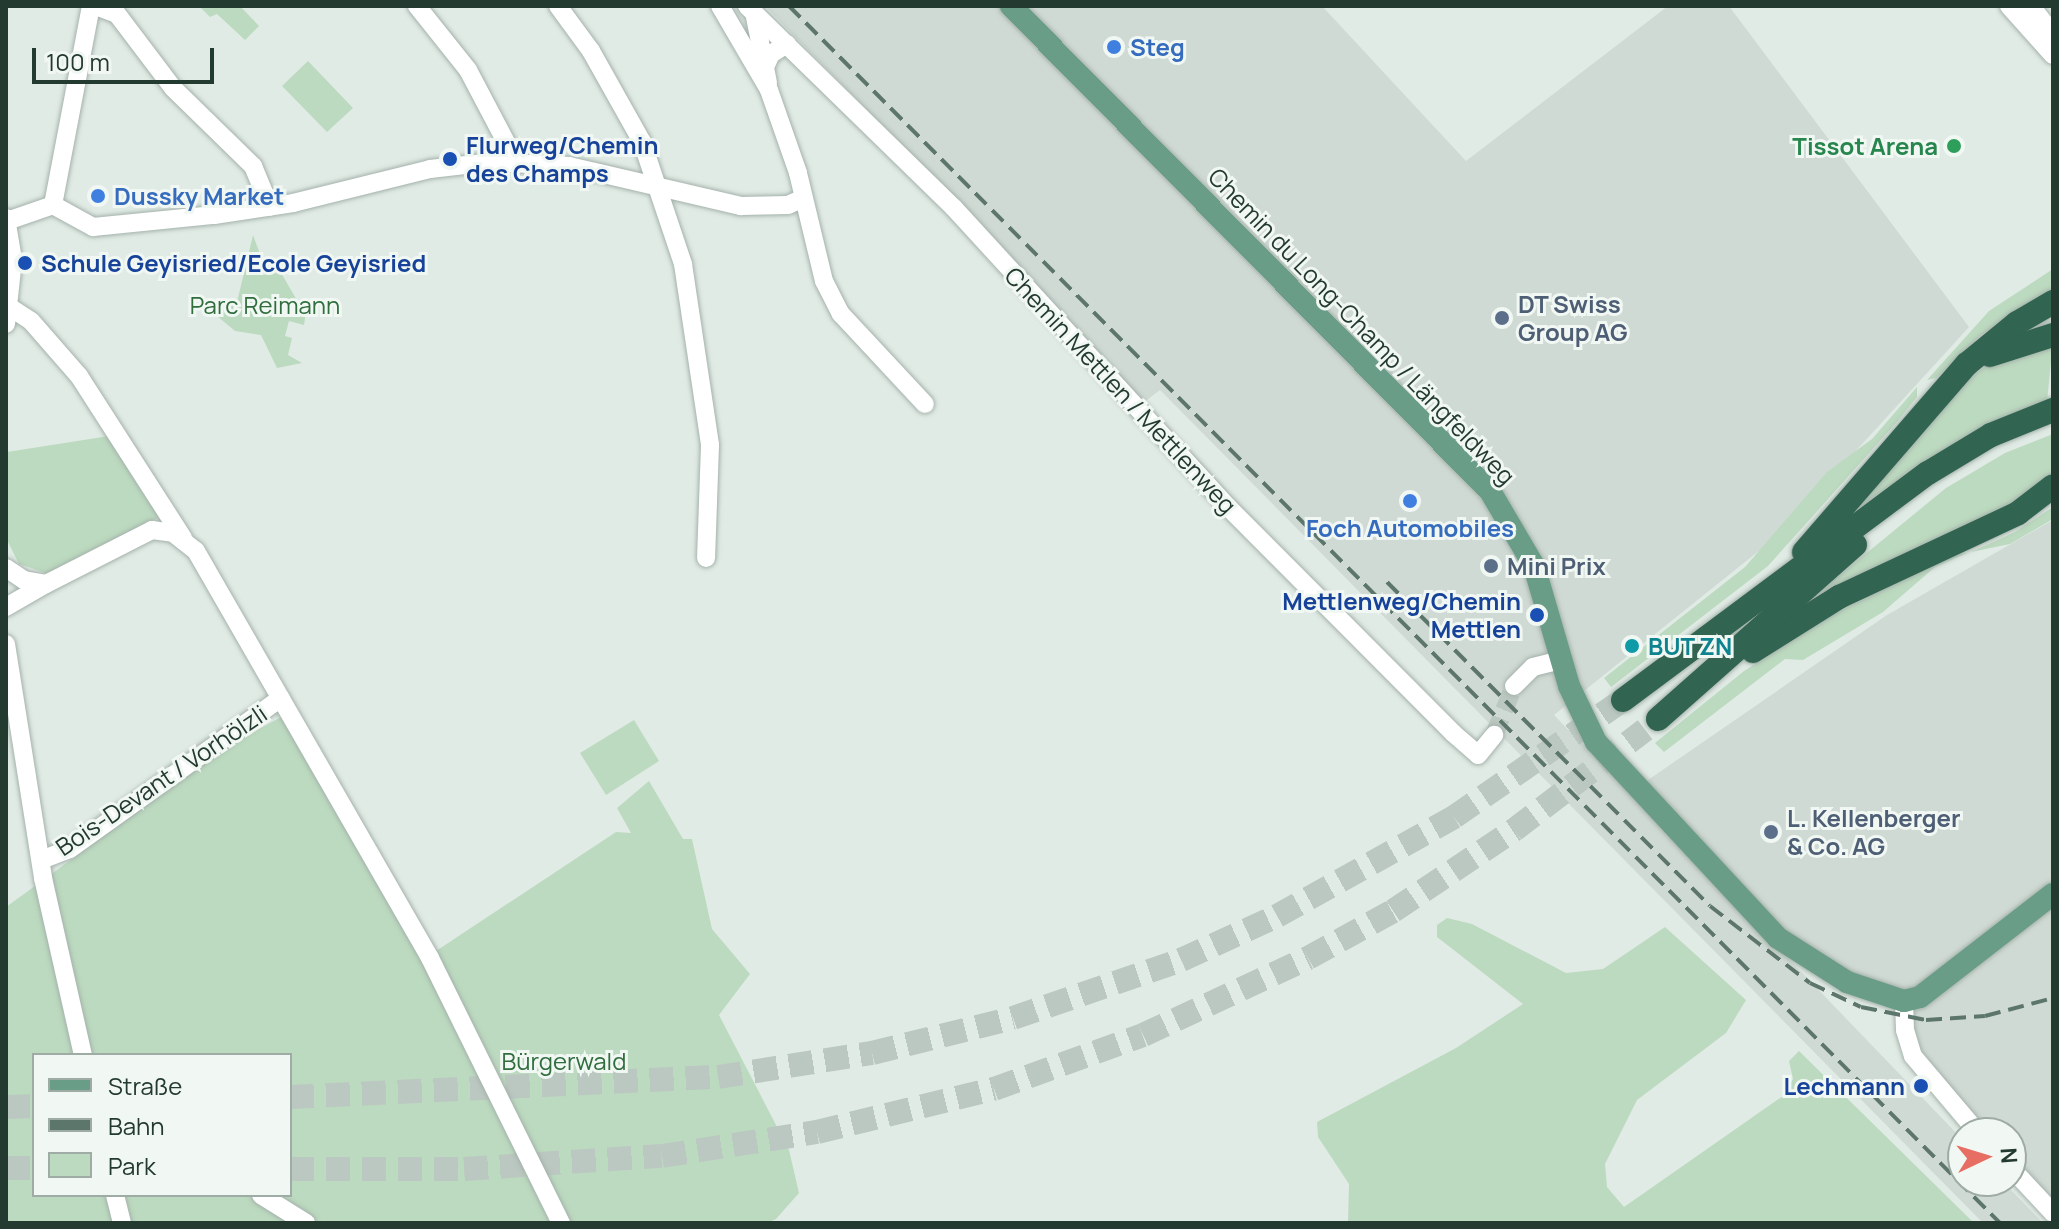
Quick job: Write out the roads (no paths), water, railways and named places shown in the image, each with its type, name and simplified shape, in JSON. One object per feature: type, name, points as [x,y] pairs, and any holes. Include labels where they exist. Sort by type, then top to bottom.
[{"type":"highway","points":[[1727,620],[1805,550],[1941,393],[1991,342],[2053,302]]},
{"type":"highway","points":[[1941,393],[1989,355],[2053,335]]},
{"type":"highway","points":[[1623,700],[1727,620],[1952,457],[2053,410]]},
{"type":"highway","points":[[2053,423],[1980,454],[1916,496],[1652,725],[1797,621],[1917,558],[2002,521],[2053,486]]},
{"type":"main road","name":"Chemin du Long-Champ / Längfeldweg","points":[[1011,6],[1490,491],[1534,566],[1562,660],[1586,724],[1608,758],[1761,921],[1817,966],[1870,993],[1904,1001]]},
{"type":"main road","points":[[1904,1001],[1925,994],[2053,894]]},
{"type":"street","points":[[53,205],[94,6],[117,14],[173,88],[253,166],[270,207]]},
{"type":"street","points":[[417,6],[468,70],[516,161]]},
{"type":"street","points":[[558,6],[617,93],[661,186],[683,264],[710,445],[706,558]]},
{"type":"street","points":[[720,6],[769,90]]},
{"type":"street","points":[[2009,6],[2053,55]]},
{"type":"street","points":[[2031,6],[2053,34]]},
{"type":"street","points":[[750,9],[769,90],[804,198],[824,281],[841,314],[925,404]]},
{"type":"street","name":"Chemin Mettlen / Mettlenweg","points":[[750,9],[954,208],[1227,506],[1453,733],[1478,755],[1494,735]]},
{"type":"street","points":[[765,67],[771,54],[787,44]]},
{"type":"street","points":[[561,1223],[430,958],[281,698],[79,376],[31,321],[7,315],[13,260],[6,220],[53,205],[93,227],[270,207],[430,169],[516,161],[569,166],[741,206],[788,205],[804,198]]},
{"type":"street","points":[[6,607],[146,531],[166,530],[185,541]]},
{"type":"street","points":[[6,568],[24,580],[46,584]]},
{"type":"street","points":[[6,644],[41,860],[83,1053]]},
{"type":"street","points":[[1514,686],[1533,667],[1562,660]]},
{"type":"street","name":"Bois-Devant / Vorhölzli","points":[[41,860],[70,849],[281,698]]},
{"type":"street","points":[[1904,1001],[1905,1030],[1913,1056],[1964,1117]]},
{"type":"street","points":[[2027,1185],[2053,1213]]},
{"type":"street","points":[[116,1197],[122,1223]]},
{"type":"street","points":[[264,1197],[306,1223]]},
{"type":"tunnel","points":[[1494,735],[1514,686]]},
{"type":"tunnel","points":[[292,1097],[718,1077],[872,1053],[1013,1018],[1181,960],[1277,916],[1454,817],[1623,700]]},
{"type":"tunnel","points":[[292,1169],[464,1169],[662,1156],[817,1132],[994,1089],[1143,1035],[1308,958],[1393,911],[1514,830],[1645,730]]},
{"type":"tunnel","points":[[6,1107],[32,1106]]},
{"type":"tunnel","points":[[6,1168],[32,1168]]},
{"type":"railway","points":[[789,6],[2000,1223]]},
{"type":"railway","points":[[1387,582],[1710,906],[1810,983],[1861,1007],[1926,1020],[1985,1016],[2053,998]]},
{"type":"place","name":"Steg","points":[[1114,47]]},
{"type":"place","name":"Tissot Arena","points":[[1954,146]]},
{"type":"place","name":"Flurweg/Chemin des Champs","points":[[450,159]]},
{"type":"place","name":"Dussky Market","points":[[98,196]]},
{"type":"place","name":"Schule Geyisried/Ecole Geyisried","points":[[25,263]]},
{"type":"place","name":"DT Swiss Group AG","points":[[1502,318]]},
{"type":"place","name":"Foch Automobiles","points":[[1410,501]]},
{"type":"place","name":"Mini Prix","points":[[1491,566]]},
{"type":"place","name":"Mettlenweg/Chemin Mettlen","points":[[1537,615]]},
{"type":"place","name":"BUT ZN","points":[[1632,646]]},
{"type":"place","name":"L. Kellenberger & Co. AG","points":[[1771,832]]},
{"type":"place","name":"Lechmann","points":[[1921,1086]]},
{"type":"park label","name":"Parc Reimann","points":[[265,305]]},
{"type":"park label","name":"Bürgerwald","points":[[564,1061]]}]
